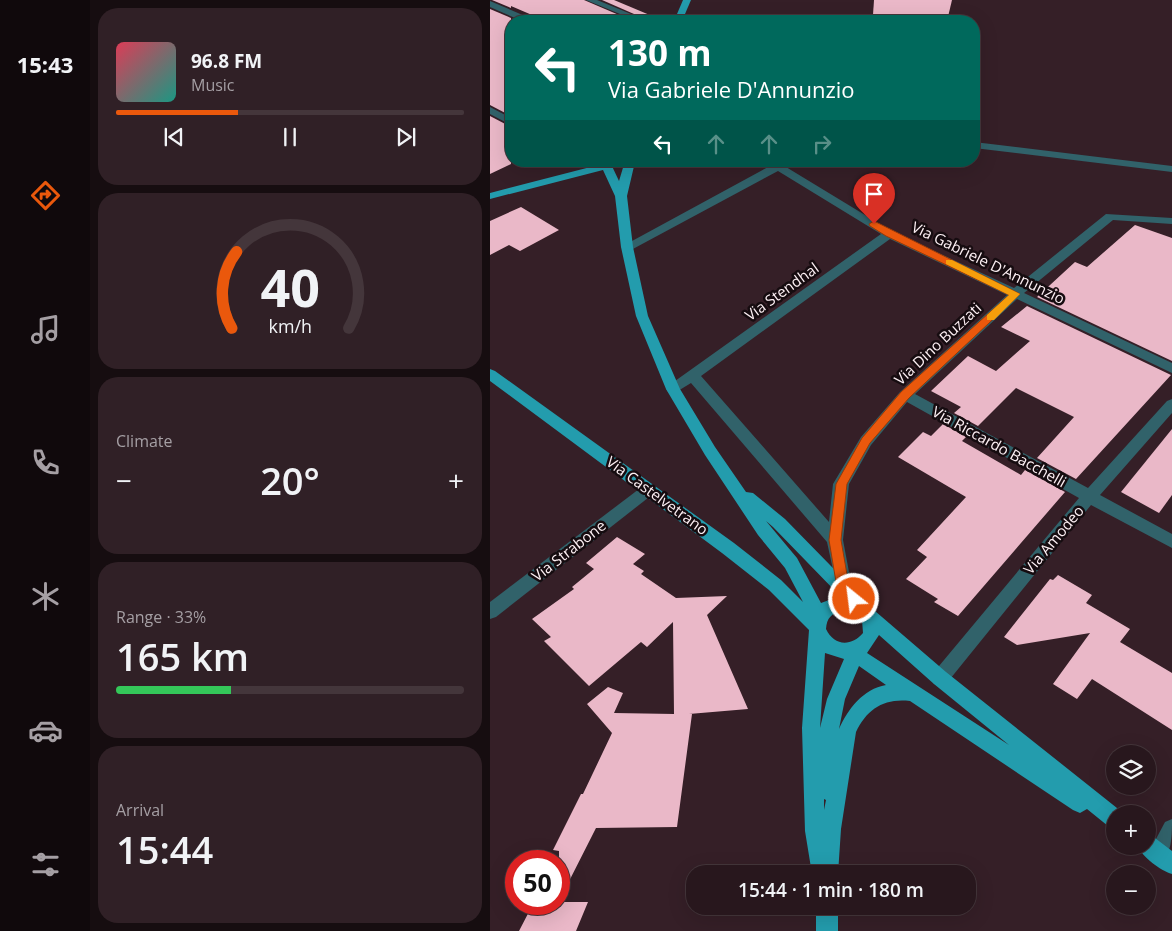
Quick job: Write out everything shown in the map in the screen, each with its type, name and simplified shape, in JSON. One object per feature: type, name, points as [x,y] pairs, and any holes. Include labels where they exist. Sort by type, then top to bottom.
[{"type":"main road","points":[[682,15],[687,0]]},
{"type":"main road","points":[[525,185],[563,167]]},
{"type":"main road","points":[[490,196],[593,167]]},
{"type":"main road","points":[[606,167],[621,196],[627,247],[642,316],[673,389],[710,451],[764,531],[791,563],[804,585],[818,626],[827,645],[834,649],[856,650],[914,693],[1106,820]]},
{"type":"main road","points":[[621,196],[629,167]]},
{"type":"main road","name":"Via Castelvetrano","points":[[490,374],[728,548],[769,580],[818,626]]},
{"type":"main road","points":[[735,486],[779,523],[867,613],[940,678],[1106,813]]},
{"type":"main road","points":[[821,865],[815,831],[810,728],[818,626],[827,608],[840,603],[853,604],[867,613],[872,631],[869,639],[856,650],[833,705],[828,736],[831,829]]},
{"type":"main road","points":[[829,865],[831,829],[847,732],[854,717],[880,694],[897,691],[914,693]]},
{"type":"main road","points":[[827,915],[827,931]]},
{"type":"street","points":[[590,0],[629,15]]},
{"type":"street","points":[[490,4],[515,15]]},
{"type":"street","points":[[490,110],[505,119]]},
{"type":"street","points":[[980,146],[1172,169]]},
{"type":"street","points":[[627,247],[772,167]]},
{"type":"street","name":"Via Gabriele D'Annunzio","points":[[785,167],[889,234],[1172,368]]},
{"type":"street","name":"Via Dino Buzzati","points":[[844,588],[835,540],[841,484],[866,441],[905,395],[1015,294],[1110,216],[1172,221]]},
{"type":"street","name":"Via Stendhal","points":[[673,389],[889,234]]},
{"type":"street","points":[[693,376],[835,540]]},
{"type":"street","name":"Via Riccardo Bacchelli","points":[[905,395],[1172,542]]},
{"type":"street","name":"Via Amodeo","points":[[940,678],[1090,498],[1172,404]]},
{"type":"street","name":"Via Strabone","points":[[490,612],[648,490]]},
{"type":"street","points":[[1156,852],[1172,829]]},
{"type":"building","points":[[492,0],[584,0],[619,15],[532,15],[511,6],[511,8]]},
{"type":"building","points":[[602,0],[614,0],[650,15],[636,15]]},
{"type":"building","points":[[874,0],[952,0],[948,15],[873,15]]},
{"type":"building","points":[[490,9],[505,15],[505,113],[490,105]]},
{"type":"building","points":[[490,116],[505,124],[505,167],[490,174]]},
{"type":"building","points":[[521,207],[559,230],[520,251],[509,245],[490,255],[490,221]]},
{"type":"building","points":[[1135,225],[1172,238],[1172,361],[1037,297],[1075,262],[1087,267]]},
{"type":"building","points":[[1027,306],[1171,375],[1076,479],[1037,458],[1074,417],[1016,388],[978,426],[954,413],[961,407],[931,391],[968,356],[996,371],[1030,341],[1001,327]]},
{"type":"building","points":[[943,424],[966,437],[962,441],[1021,475],[1025,470],[1065,492],[958,616],[934,602],[938,599],[906,579],[927,557],[917,550],[966,497],[898,457],[923,432],[931,436]]},
{"type":"building","points":[[1172,429],[1172,495],[1159,513],[1121,492]]},
{"type":"building","points":[[617,537],[645,554],[633,564],[644,571],[641,574],[676,598],[727,596],[707,615],[748,709],[689,714],[692,714],[677,827],[596,828],[570,879],[570,850],[553,850],[581,794],[583,794],[612,733],[587,704],[608,687],[623,693],[614,713],[674,714],[673,622],[647,647],[641,642],[589,686],[544,641],[551,637],[532,619],[574,589],[572,587],[594,569],[586,563]]},
{"type":"building","points":[[1058,575],[1092,595],[1086,603],[1130,629],[1120,642],[1172,673],[1172,730],[1092,679],[1077,699],[1053,684],[1090,633],[1017,645],[1004,637],[1050,579],[1053,580]]},
{"type":"building","points":[[570,902],[588,902],[576,931],[519,931],[527,915],[570,915]]},
{"type":"slow traffic","points":[[949,262],[1015,294],[990,317]]},
{"type":"route","points":[[854,599],[844,588],[835,540],[841,484],[866,441],[905,395],[1015,294],[889,234],[874,224]]}]
